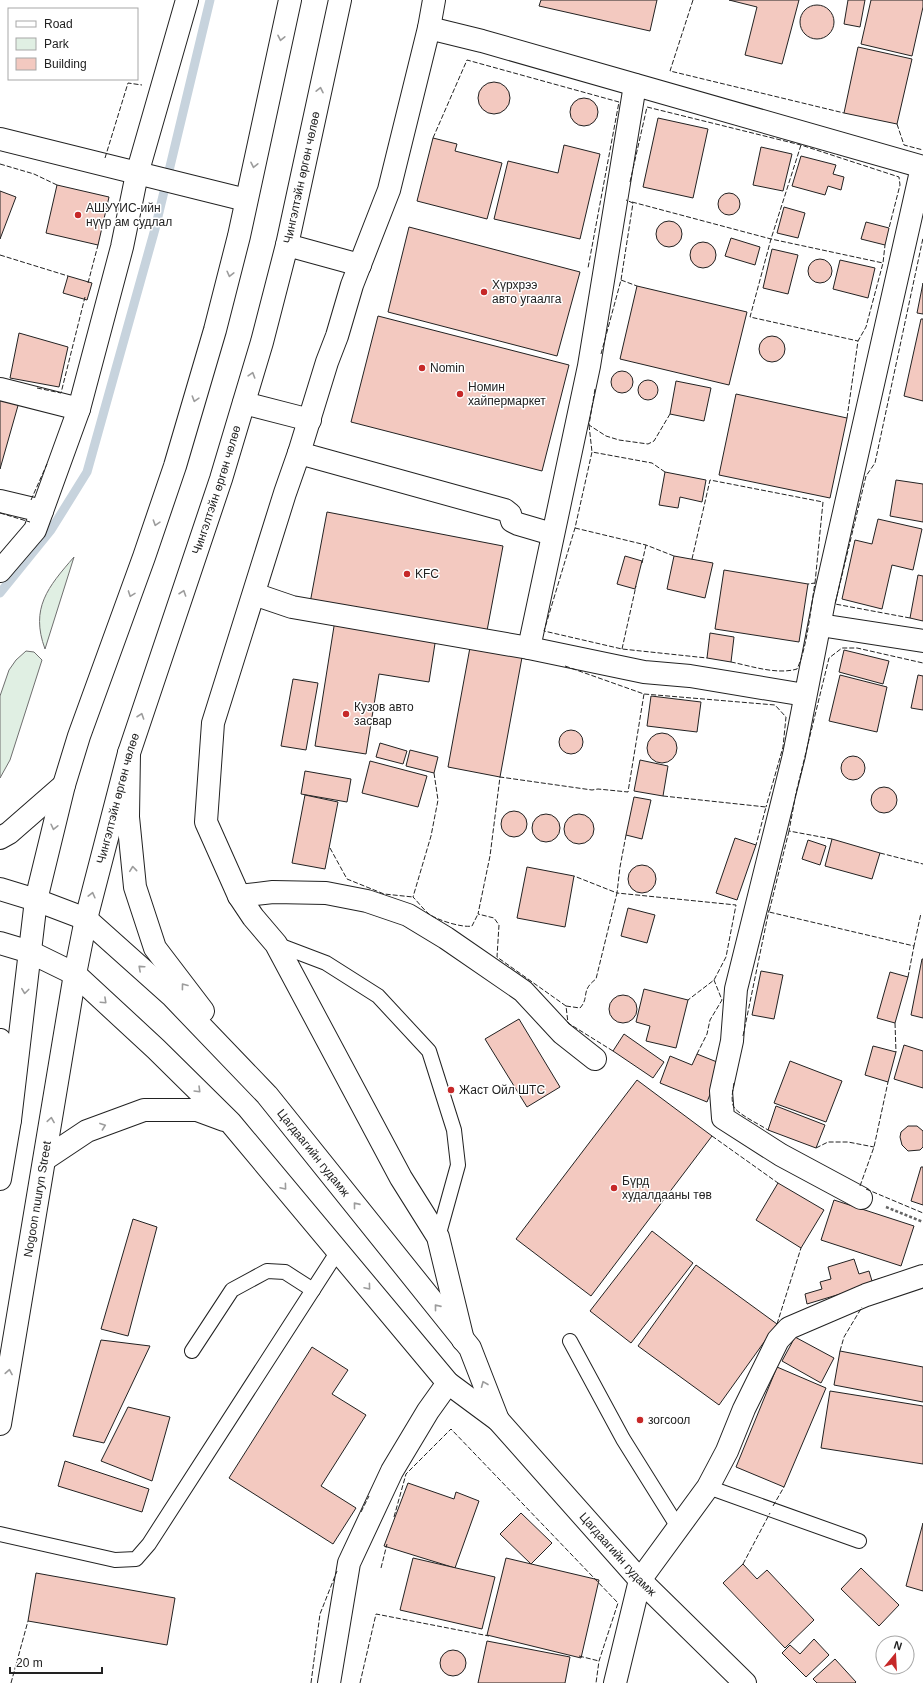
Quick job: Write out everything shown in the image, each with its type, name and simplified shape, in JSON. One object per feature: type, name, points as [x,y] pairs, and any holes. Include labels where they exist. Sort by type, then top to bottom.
[{"type":"street","points":[[0,571],[35,530],[79,409],[187,0]]},
{"type":"street","points":[[0,1179],[10,1120],[36,900],[64,785],[79,736],[144,557],[175,466],[215,330],[239,236],[290,0]]},
{"type":"street","name":"Чингэлтэйн өргөн чөлөө","points":[[75,974],[86,919],[129,752],[219,486],[262,342],[287,245],[340,0]]},
{"type":"street","points":[[434,0],[429,28],[390,190],[352,285],[300,453],[285,493],[213,723],[206,822],[238,896],[253,917],[276,944],[401,1178],[438,1237],[463,1340]]},
{"type":"street","points":[[429,28],[482,41],[922,167],[820,625],[794,755],[736,989],[732,1041],[721,1091],[723,1118],[781,1155],[861,1198]]},
{"type":"street","points":[[529,648],[552,534],[589,366],[634,84]]},
{"type":"street","points":[[0,139],[140,175],[246,200]]},
{"type":"street","points":[[287,245],[360,265]]},
{"type":"street","points":[[0,389],[79,409]]},
{"type":"street","points":[[244,403],[310,420]]},
{"type":"street","points":[[300,453],[505,510],[510,514],[512,521],[552,534]]},
{"type":"street","points":[[0,501],[42,511]]},
{"type":"street","points":[[254,594],[292,607],[529,648],[644,672],[690,676],[805,695]]},
{"type":"street","points":[[820,625],[923,642]]},
{"type":"street","points":[[129,752],[128,817],[135,887],[155,948],[267,1095]]},
{"type":"street","points":[[0,838],[8,833],[64,785]]},
{"type":"street","points":[[0,889],[36,900],[86,919]]},
{"type":"street","points":[[238,896],[273,892],[326,893],[367,901],[408,915],[446,938],[523,991],[562,1033],[595,1059]]},
{"type":"street","name":"Цагдаагийн гудамж","points":[[86,919],[171,996],[267,1095],[470,1348],[498,1420]]},
{"type":"street","name":"Цагдаагийн гудамж","points":[[0,943],[30,952],[75,974],[156,1049],[230,1122],[448,1383],[498,1420],[640,1580],[744,1683]]},
{"type":"street","name":"Nogoon nuuryn Street","points":[[0,1424],[75,974]]},
{"type":"street","points":[[0,1040],[3,1044],[10,1120]]},
{"type":"street","points":[[45,1159],[87,1131],[144,1110],[197,1110],[230,1122]]},
{"type":"street","points":[[615,1683],[640,1580],[708,1487],[728,1451],[744,1409],[778,1340],[789,1328],[866,1295],[923,1276]]},
{"type":"street","points":[[329,1683],[349,1563],[392,1471],[428,1411],[448,1383]]},
{"type":"lane","points":[[276,944],[326,962],[378,996],[429,1051],[454,1130],[458,1165],[438,1237]]},
{"type":"lane","points":[[0,1534],[115,1560],[136,1559],[149,1544],[338,1251]]},
{"type":"lane","points":[[192,1351],[232,1290],[267,1271],[284,1272],[313,1290]]},
{"type":"lane","points":[[570,1341],[623,1438],[678,1527]]},
{"type":"lane","points":[[708,1487],[859,1542]]},
{"type":"path","points":[[861,1198],[923,1222]]},
{"type":"green space","points":[[74,557],[45,649],[41,635],[40,622],[44,599],[56,578]]},
{"type":"green space","points":[[26,651],[34,652],[42,660],[10,760],[0,778],[0,696],[9,670],[16,660]]},
{"type":"building","points":[[541,0],[657,0],[650,31],[539,6]]},
{"type":"building","points":[[729,0],[799,0],[782,64],[745,55],[757,7]]},
{"type":"building","points":[[848,0],[865,0],[860,27],[844,24]]},
{"type":"building","points":[[871,0],[923,0],[923,7],[912,56],[861,44]]},
{"type":"building","points":[[820,5],[827,7],[832,12],[834,22],[832,32],[827,37],[814,39],[807,37],[802,32],[800,19],[802,12],[807,7]]},
{"type":"building","points":[[858,47],[912,59],[897,124],[844,113]]},
{"type":"building","points":[[494,82],[505,87],[510,98],[505,109],[494,114],[483,109],[478,98],[483,87]]},
{"type":"building","points":[[584,98],[590,99],[594,102],[597,106],[597,118],[594,122],[590,125],[584,126],[578,125],[574,122],[571,118],[570,112],[571,106],[574,102],[578,99]]},
{"type":"building","points":[[658,118],[708,129],[693,198],[643,187]]},
{"type":"building","points":[[433,138],[457,144],[455,151],[502,163],[487,219],[417,201]]},
{"type":"building","points":[[564,145],[600,154],[580,239],[494,219],[508,161],[558,173]]},
{"type":"building","points":[[761,147],[792,154],[783,191],[753,185]]},
{"type":"building","points":[[801,156],[836,165],[833,174],[844,177],[841,190],[828,186],[825,195],[792,186]]},
{"type":"building","name":"АШУҮИС-ийн нүүр ам судлал","points":[[57,185],[109,197],[98,245],[46,233]]},
{"type":"building","points":[[0,191],[16,197],[0,239]]},
{"type":"building","points":[[729,193],[737,196],[740,204],[737,212],[729,215],[721,212],[718,204],[721,196]]},
{"type":"building","points":[[784,207],[805,213],[798,238],[777,233]]},
{"type":"building","points":[[669,221],[678,225],[682,234],[678,243],[669,247],[660,243],[656,234],[660,225]]},
{"type":"building","points":[[866,222],[889,228],[885,245],[861,239]]},
{"type":"building","name":"Хүрхрээ авто угаалга","points":[[409,227],[580,272],[557,356],[388,312]]},
{"type":"building","points":[[731,238],[760,247],[755,265],[725,256]]},
{"type":"building","points":[[703,242],[712,246],[716,255],[712,264],[703,268],[694,264],[690,255],[694,246]]},
{"type":"building","points":[[772,249],[798,255],[788,294],[763,288]]},
{"type":"building","points":[[820,259],[829,262],[832,271],[829,280],[820,283],[811,280],[808,271],[811,262]]},
{"type":"building","points":[[840,260],[875,268],[868,298],[833,289]]},
{"type":"building","points":[[68,276],[92,283],[87,300],[63,293]]},
{"type":"building","points":[[923,283],[923,314],[917,313]]},
{"type":"building","points":[[637,286],[747,312],[729,385],[620,359]]},
{"type":"building","name":"Номин хайпермаркет","points":[[378,316],[569,365],[542,471],[351,422]]},
{"type":"building","points":[[921,319],[923,319],[923,401],[904,396]]},
{"type":"building","points":[[19,333],[68,347],[59,387],[10,378]]},
{"type":"building","points":[[772,336],[781,340],[785,349],[781,358],[772,362],[763,358],[759,349],[763,340]]},
{"type":"building","points":[[622,371],[630,374],[633,382],[630,390],[622,393],[614,390],[611,382],[614,374]]},
{"type":"building","points":[[644,380],[652,380],[658,386],[658,394],[652,400],[644,400],[638,394],[638,386]]},
{"type":"building","points":[[676,381],[711,388],[704,421],[670,414]]},
{"type":"building","points":[[736,394],[847,418],[830,498],[719,475]]},
{"type":"building","points":[[0,397],[19,402],[0,469]]},
{"type":"building","points":[[665,472],[706,480],[702,502],[680,497],[678,508],[659,505]]},
{"type":"building","points":[[896,480],[923,484],[923,522],[890,516]]},
{"type":"building","name":"KFC","points":[[327,512],[503,546],[486,636],[310,603]]},
{"type":"building","points":[[878,519],[922,529],[913,570],[892,565],[882,609],[842,599],[855,540],[872,544]]},
{"type":"building","points":[[625,556],[642,561],[635,589],[617,584]]},
{"type":"building","points":[[674,556],[713,563],[705,598],[667,589]]},
{"type":"building","points":[[724,570],[808,584],[799,642],[715,629]]},
{"type":"building","points":[[918,575],[923,576],[923,621],[910,618]]},
{"type":"building","name":"Кузов авто засвар","points":[[335,620],[436,637],[429,682],[379,674],[366,754],[315,746]]},
{"type":"building","points":[[710,633],[734,637],[731,662],[707,658]]},
{"type":"building","points":[[471,642],[523,652],[500,777],[448,767]]},
{"type":"building","points":[[844,650],[889,661],[883,684],[839,672]]},
{"type":"building","points":[[840,675],[887,687],[877,732],[829,721]]},
{"type":"building","points":[[918,675],[923,676],[923,710],[911,708]]},
{"type":"building","points":[[293,679],[318,683],[306,750],[281,746]]},
{"type":"building","points":[[651,696],[701,702],[697,732],[647,726]]},
{"type":"building","points":[[571,730],[579,734],[583,742],[579,750],[571,754],[563,750],[559,742],[563,734]]},
{"type":"building","points":[[662,733],[672,738],[677,748],[672,758],[662,763],[652,758],[647,748],[652,738]]},
{"type":"building","points":[[380,743],[407,751],[403,764],[376,757]]},
{"type":"building","points":[[410,750],[438,757],[434,773],[406,766]]},
{"type":"building","points":[[853,756],[862,759],[865,768],[862,777],[853,780],[844,777],[841,768],[844,759]]},
{"type":"building","points":[[640,760],[668,766],[663,796],[634,791]]},
{"type":"building","points":[[370,761],[427,776],[418,807],[362,793]]},
{"type":"building","points":[[305,771],[351,779],[347,802],[301,794]]},
{"type":"building","points":[[884,787],[893,791],[897,800],[893,809],[884,813],[875,809],[871,800],[875,791]]},
{"type":"building","points":[[305,795],[338,802],[325,869],[292,863]]},
{"type":"building","points":[[634,797],[651,800],[642,839],[626,835]]},
{"type":"building","points":[[514,811],[523,815],[527,824],[523,833],[514,837],[505,833],[501,824],[505,815]]},
{"type":"building","points":[[546,814],[556,818],[560,828],[556,838],[546,842],[536,838],[532,828],[536,818]]},
{"type":"building","points":[[579,814],[590,818],[594,829],[590,840],[579,844],[568,840],[564,829],[568,818]]},
{"type":"building","points":[[735,838],[756,845],[737,900],[716,893]]},
{"type":"building","points":[[832,839],[880,853],[872,879],[825,866]]},
{"type":"building","points":[[808,840],[826,846],[820,865],[802,859]]},
{"type":"building","points":[[642,865],[652,869],[656,879],[652,889],[642,893],[632,889],[628,879],[632,869]]},
{"type":"building","points":[[527,867],[574,876],[565,927],[517,918]]},
{"type":"building","points":[[628,908],[655,915],[647,943],[621,936]]},
{"type":"building","points":[[923,959],[923,1018],[911,1015]]},
{"type":"building","points":[[761,971],[783,975],[774,1019],[752,1015]]},
{"type":"building","points":[[890,972],[908,977],[895,1023],[877,1018]]},
{"type":"building","points":[[644,989],[688,1000],[676,1048],[646,1041],[650,1026],[636,1022]]},
{"type":"building","points":[[623,995],[633,999],[637,1009],[633,1019],[623,1023],[613,1019],[609,1009],[613,999]]},
{"type":"building","points":[[519,1019],[560,1087],[527,1107],[485,1039]]},
{"type":"building","points":[[624,1034],[664,1062],[653,1078],[613,1051]]},
{"type":"building","points":[[904,1045],[923,1051],[923,1088],[894,1079]]},
{"type":"building","points":[[873,1046],[896,1052],[888,1082],[865,1075]]},
{"type":"building","points":[[697,1054],[722,1064],[707,1102],[660,1083],[670,1056],[692,1065]]},
{"type":"building","points":[[790,1061],[842,1081],[826,1122],[774,1103]]},
{"type":"building","name":"Бүрд худалдааны төв","points":[[637,1080],[712,1136],[591,1296],[516,1239]]},
{"type":"building","points":[[776,1106],[825,1125],[816,1148],[768,1130]]},
{"type":"building","points":[[908,1126],[917,1126],[923,1131],[923,1147],[920,1150],[908,1151],[902,1145],[900,1137],[901,1132]]},
{"type":"building","points":[[921,1167],[923,1167],[923,1205],[911,1201]]},
{"type":"building","points":[[778,1183],[824,1210],[801,1248],[756,1220]]},
{"type":"building","points":[[834,1200],[914,1226],[901,1266],[821,1240]]},
{"type":"building","points":[[133,1219],[157,1227],[128,1336],[101,1329]]},
{"type":"building","points":[[652,1231],[693,1263],[631,1343],[590,1311]]},
{"type":"building","points":[[854,1259],[859,1274],[869,1271],[872,1281],[899,1273],[900,1276],[807,1304],[805,1294],[822,1289],[820,1282],[831,1279],[828,1267]]},
{"type":"building","points":[[696,1265],[777,1324],[719,1405],[638,1346]]},
{"type":"building","points":[[795,1337],[834,1358],[821,1383],[782,1361]]},
{"type":"building","points":[[101,1340],[150,1346],[104,1443],[73,1436]]},
{"type":"building","points":[[312,1347],[348,1370],[332,1394],[366,1415],[321,1486],[356,1508],[333,1544],[229,1478]]},
{"type":"building","points":[[840,1351],[923,1367],[923,1402],[834,1385]]},
{"type":"building","points":[[777,1367],[826,1388],[784,1487],[736,1467]]},
{"type":"building","points":[[830,1391],[923,1406],[923,1464],[821,1448]]},
{"type":"building","points":[[128,1407],[170,1417],[152,1481],[101,1461]]},
{"type":"building","points":[[65,1461],[149,1489],[142,1512],[58,1486]]},
{"type":"building","points":[[408,1483],[454,1499],[456,1492],[479,1501],[455,1568],[384,1546]]},
{"type":"building","points":[[521,1513],[552,1543],[531,1564],[500,1534]]},
{"type":"building","points":[[923,1523],[923,1591],[906,1586]]},
{"type":"building","points":[[413,1558],[495,1577],[482,1629],[400,1610]]},
{"type":"building","points":[[506,1558],[599,1580],[581,1658],[487,1635]]},
{"type":"building","points":[[743,1564],[757,1579],[767,1570],[814,1620],[785,1648],[723,1583]]},
{"type":"building","points":[[861,1568],[899,1605],[879,1626],[841,1589]]},
{"type":"building","points":[[36,1573],[175,1598],[167,1645],[28,1621]]},
{"type":"building","points":[[814,1639],[829,1655],[806,1677],[782,1653],[790,1645],[800,1654]]},
{"type":"building","points":[[487,1641],[570,1657],[565,1683],[478,1683]]},
{"type":"building","points":[[453,1650],[463,1653],[466,1663],[463,1673],[453,1676],[443,1673],[440,1663],[443,1653]]},
{"type":"building","points":[[835,1659],[856,1682],[855,1683],[817,1683],[813,1679]]},
{"type":"waterway","points":[[0,593],[51,530],[87,472],[155,229],[210,0]]},
{"type":"fence","points":[[693,0],[670,71],[844,113]]},
{"type":"fence","points":[[433,138],[467,60],[619,102],[588,268]]},
{"type":"fence","points":[[105,158],[128,83],[142,85]]},
{"type":"fence","points":[[630,182],[647,107],[801,145],[899,177],[900,185],[889,228]]},
{"type":"fence","points":[[897,124],[904,145],[923,150]]},
{"type":"fence","points":[[801,145],[771,239],[750,317],[858,341]]},
{"type":"fence","points":[[0,164],[34,174],[57,185]]},
{"type":"fence","points":[[601,354],[621,280],[633,203],[626,200]]},
{"type":"fence","points":[[632,202],[771,239],[883,263]]},
{"type":"fence","points":[[910,618],[835,604],[866,476],[875,463],[923,238]]},
{"type":"fence","points":[[88,283],[98,245]]},
{"type":"fence","points":[[847,418],[858,341],[866,327],[883,263],[885,245]]},
{"type":"fence","points":[[0,255],[68,276]]},
{"type":"fence","points":[[621,280],[637,286]]},
{"type":"fence","points":[[37,388],[61,393],[85,297]]},
{"type":"fence","points":[[595,389],[589,425],[606,436],[619,440],[648,444],[654,441],[670,414]]},
{"type":"fence","points":[[589,425],[592,452]]},
{"type":"fence","points":[[665,472],[652,463],[592,452],[575,528],[544,631],[622,649],[707,658]]},
{"type":"fence","points":[[31,500],[47,464]]},
{"type":"fence","points":[[692,559],[710,480],[823,502],[815,583]]},
{"type":"fence","points":[[0,513],[30,522]]},
{"type":"fence","points":[[575,528],[646,545],[674,556]]},
{"type":"fence","points":[[642,563],[646,545]]},
{"type":"fence","points":[[731,662],[755,668],[781,671],[797,669],[806,639],[815,583],[808,584]]},
{"type":"fence","points":[[622,649],[636,586]]},
{"type":"fence","points":[[832,839],[789,831],[796,793],[829,658],[842,648],[857,648],[923,663]]},
{"type":"fence","points":[[565,666],[644,694],[775,705],[786,717],[783,747],[766,807]]},
{"type":"fence","points":[[613,1051],[568,1023],[566,1006],[497,957],[499,925],[494,918],[478,914],[490,856],[500,777],[592,790],[598,789],[628,792],[644,694]]},
{"type":"fence","points":[[434,773],[438,800],[431,836],[413,897],[429,914],[438,919],[456,925],[472,926],[478,914]]},
{"type":"fence","points":[[663,796],[766,807],[756,845]]},
{"type":"fence","points":[[789,831],[769,912],[914,946],[921,913]]},
{"type":"fence","points":[[626,835],[617,893],[736,905],[726,957],[714,980],[688,1000]]},
{"type":"fence","points":[[330,848],[347,879],[384,894],[413,897]]},
{"type":"fence","points":[[880,853],[923,864]]},
{"type":"fence","points":[[566,1006],[580,1008],[583,1004],[588,987],[596,979],[617,893],[574,876]]},
{"type":"fence","points":[[743,1036],[769,910]]},
{"type":"fence","points":[[908,977],[914,946]]},
{"type":"fence","points":[[697,1054],[707,1034],[710,1020],[722,1000],[714,980]]},
{"type":"fence","points":[[895,1023],[896,1052]]},
{"type":"fence","points":[[860,1186],[874,1147],[888,1082]]},
{"type":"fence","points":[[734,1083],[732,1099],[735,1108],[743,1115],[768,1130]]},
{"type":"fence","points":[[712,1136],[778,1183]]},
{"type":"fence","points":[[816,1148],[828,1142],[848,1142],[874,1147]]},
{"type":"fence","points":[[866,1189],[923,1213]]},
{"type":"fence","points":[[777,1324],[801,1248]]},
{"type":"fence","points":[[840,1351],[844,1337],[862,1307]]},
{"type":"fence","points":[[394,1517],[406,1474],[451,1429],[618,1603],[599,1661],[596,1683]]},
{"type":"fence","points":[[773,1506],[784,1487]]},
{"type":"fence","points":[[361,1512],[369,1496]]},
{"type":"fence","points":[[743,1564],[770,1513]]},
{"type":"fence","points":[[381,1568],[387,1544]]},
{"type":"fence","points":[[311,1683],[320,1614],[337,1571]]},
{"type":"fence","points":[[360,1683],[376,1614],[489,1636]]},
{"type":"fence","points":[[11,1683],[28,1621]]},
{"type":"fence","points":[[579,1656],[599,1661]]},
{"type":"place","name":"АШУҮИС-ийн нүүр ам судлал","points":[[78,215]]},
{"type":"place","name":"Хүрхрээ авто угаалга","points":[[484,292]]},
{"type":"place","name":"Nomin","points":[[422,368]]},
{"type":"place","name":"Номин хайпермаркет","points":[[460,394]]},
{"type":"place","name":"KFC","points":[[407,574]]},
{"type":"place","name":"Кузов авто засвар","points":[[346,714]]},
{"type":"place","name":"Жаст Ойл ШТС","points":[[451,1090]]},
{"type":"place","name":"Бүрд худалдааны төв","points":[[614,1188]]},
{"type":"place","name":"зогсоол","points":[[640,1420]]}]
